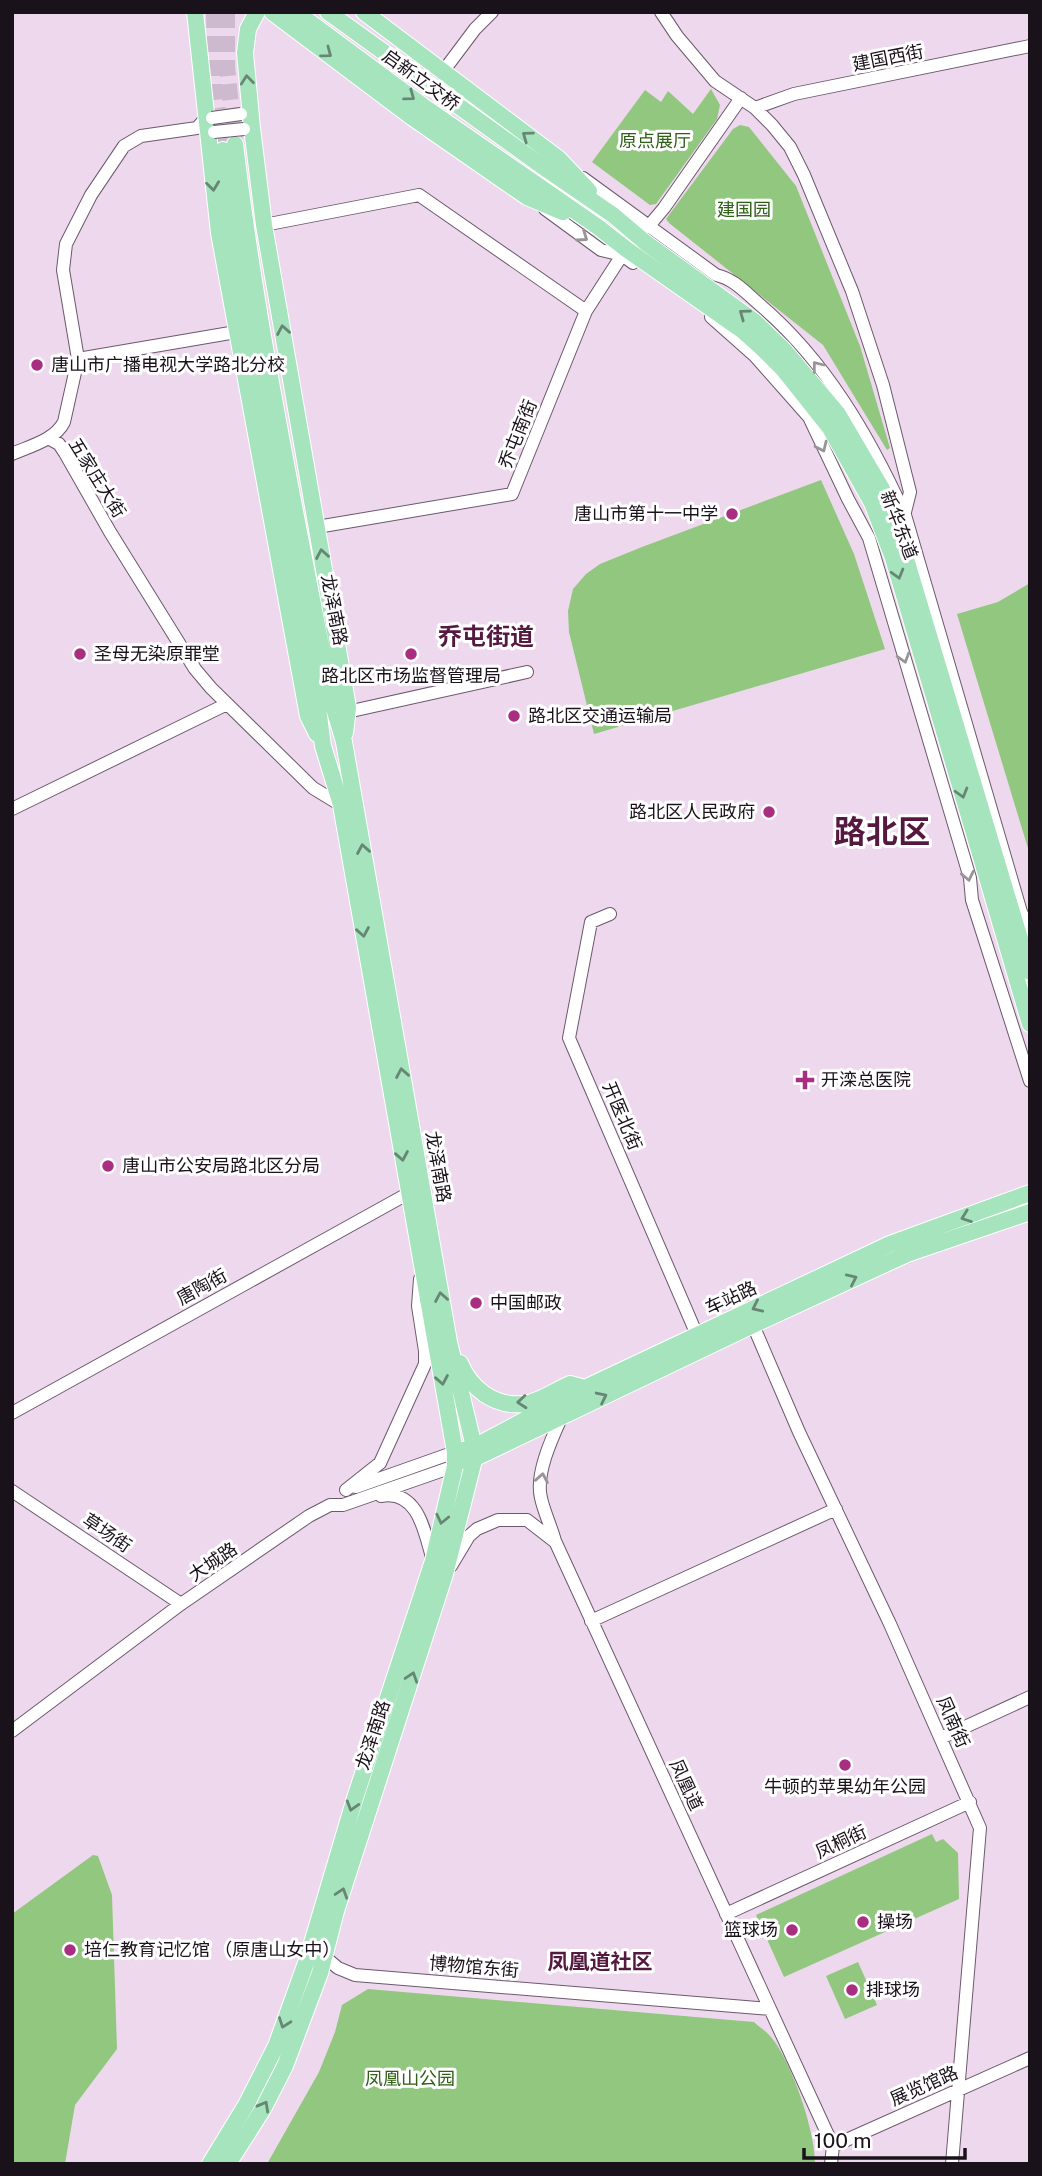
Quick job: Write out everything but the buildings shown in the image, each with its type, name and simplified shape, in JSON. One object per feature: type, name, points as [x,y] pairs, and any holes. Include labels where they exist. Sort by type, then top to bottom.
[{"type":"main road","points":[[195,12],[219,233],[236,332],[308,716],[323,746]]},
{"type":"main road","points":[[257,12],[248,29],[244,53],[247,121],[347,712],[344,742]]},
{"type":"main road","points":[[272,12],[413,118],[527,197],[598,227]]},
{"type":"main road","name":"启新立交桥","points":[[296,12],[525,178]]},
{"type":"main road","name":"启新立交桥","points":[[328,12],[552,164]]},
{"type":"main road","points":[[364,12],[552,164]]},
{"type":"main road","name":"龙泽南路","points":[[210,2164],[246,2105],[276,2046],[433,1561],[455,1459],[341,805],[323,746],[316,693],[248,330],[229,147],[331,698],[344,742],[449,1342],[474,1453],[445,1574],[336,1911],[320,1973],[285,2066],[263,2109],[228,2164]]},
{"type":"main road","name":"新华东道","points":[[552,164],[646,243],[754,321],[799,367],[838,414],[859,447],[901,522],[1030,972]]},
{"type":"main road","name":"新华东道","points":[[525,178],[598,227],[624,252],[743,331],[783,369],[830,428],[872,503],[893,558],[1030,1024]]},
{"type":"main road","name":"车站路","points":[[474,1453],[585,1388],[890,1244],[1030,1193]]},
{"type":"main road","name":"车站路","points":[[455,1459],[562,1416],[907,1254],[1030,1212]]},
{"type":"main road","points":[[449,1342],[466,1377],[474,1387],[498,1400],[527,1404],[570,1384],[585,1388]]},
{"type":"street","points":[[442,73],[475,29],[492,12]]},
{"type":"street","points":[[661,12],[677,36],[715,81],[755,108],[790,147],[804,175],[852,291],[883,385],[910,492],[901,522]]},
{"type":"street","name":"建国西街","points":[[755,108],[793,94],[1030,46]]},
{"type":"street","points":[[648,228],[741,98]]},
{"type":"street","name":"五家庄大街","points":[[247,121],[133,139],[124,146],[91,194],[66,244],[63,256],[78,359],[64,422],[60,429],[48,438],[58,444],[65,453],[110,532],[195,669],[313,788],[341,805]]},
{"type":"street","points":[[552,164],[716,275],[728,278],[786,327],[857,420],[878,457],[901,522],[1021,912],[1030,930]]},
{"type":"street","points":[[264,225],[419,195],[586,311]]},
{"type":"street","points":[[527,197],[601,250],[624,252],[717,321],[777,378],[809,416],[869,538],[966,864],[972,900],[1030,1081]]},
{"type":"street","name":"乔屯南街","points":[[317,527],[512,494],[586,311],[624,252]]},
{"type":"street","points":[[78,359],[236,332]]},
{"type":"street","points":[[12,454],[48,438]]},
{"type":"street","points":[[347,712],[527,672]]},
{"type":"street","points":[[12,810],[227,704]]},
{"type":"street","name":"开医北街","points":[[610,914],[591,922],[569,1038],[697,1335]]},
{"type":"street","name":"唐陶街","points":[[12,1413],[409,1193]]},
{"type":"street","points":[[337,1505],[346,1490],[380,1464],[425,1364],[418,1306],[421,1266]]},
{"type":"street","name":"凤南街","points":[[752,1325],[970,1802],[979,1828],[952,2164]]},
{"type":"street","name":"凤凰道","points":[[562,1416],[549,1447],[539,1486],[555,1541],[833,2146]]},
{"type":"street","points":[[346,1490],[455,1459]]},
{"type":"street","name":"大城路","points":[[12,1731],[181,1604],[309,1517],[455,1459]]},
{"type":"street","name":"草场街","points":[[12,1491],[181,1604]]},
{"type":"street","points":[[337,1505],[355,1504],[385,1495],[398,1496],[410,1503],[424,1527],[433,1561]]},
{"type":"street","points":[[591,1621],[835,1509]]},
{"type":"street","points":[[445,1574],[469,1536],[485,1524],[512,1518],[527,1520],[555,1541]]},
{"type":"street","points":[[941,1738],[1030,1697]]},
{"type":"street","name":"凤桐街","points":[[726,1914],[970,1802]]},
{"type":"street","name":"博物馆东街","points":[[311,1944],[338,1968],[355,1975],[770,2010]]},
{"type":"street","name":"展览馆路","points":[[833,2146],[1030,2058]]},
{"type":"street","points":[[831,2164],[833,2146]]},
{"type":"green space","name":"原点展厅","points":[[711,89],[720,105],[717,119],[656,204],[650,205],[592,162],[645,90],[661,102],[668,91],[693,114]]},
{"type":"green space","name":"建国园","points":[[740,125],[749,127],[796,186],[860,346],[890,448],[887,450],[823,345],[666,219],[733,129]]},
{"type":"green space","points":[[821,480],[854,554],[885,649],[594,734],[569,632],[568,611],[573,589],[586,574],[600,564],[642,547]]},
{"type":"green space","points":[[1030,583],[1030,855],[957,614],[998,602]]},
{"type":"green space","name":"操场","points":[[932,1834],[936,1842],[943,1839],[958,1853],[959,1899],[784,1977],[756,1915]]},
{"type":"green space","points":[[93,1855],[98,1856],[112,1895],[117,2049],[75,2105],[65,2164],[12,2164],[12,1914]]},
{"type":"green space","name":"排球场","points":[[858,1962],[877,2005],[845,2019],[826,1976]]},
{"type":"green space","name":"凤凰山公园","points":[[368,1989],[754,2022],[778,2047],[794,2078],[807,2116],[815,2164],[267,2164],[319,2072],[335,2032],[342,2005]]},
{"type":"tunnel","points":[[214,12],[215,91],[223,150]]},
{"type":"tunnel","points":[[227,12],[227,67],[235,144]]},
{"type":"place","name":"唐山市广播电视大学路北分校","points":[[37,365]]},
{"type":"place","name":"唐山市第十一中学","points":[[732,514]]},
{"type":"place","name":"圣母无染原罪堂","points":[[80,654]]},
{"type":"place","name":"路北区市场监督管理局","points":[[411,654]]},
{"type":"place","name":"路北区交通运输局","points":[[514,716]]},
{"type":"place","name":"路北区人民政府","points":[[769,812]]},
{"type":"place","name":"开滦总医院","points":[[805,1080]]},
{"type":"place","name":"唐山市公安局路北区分局","points":[[108,1166]]},
{"type":"place","name":"中国邮政","points":[[476,1303]]},
{"type":"place","name":"牛顿的苹果幼年公园","points":[[845,1765]]},
{"type":"place","name":"操场","points":[[863,1922]]},
{"type":"place","name":"篮球场","points":[[792,1930]]},
{"type":"place","name":"培仁教育记忆馆 （原唐山女中）","points":[[70,1950]]},
{"type":"place","name":"排球场","points":[[852,1990]]},
{"type":"district","name":"乔屯街道","points":[[486,637]]},
{"type":"district","name":"路北区","points":[[882,832]]},
{"type":"district","name":"凤凰道社区","points":[[600,1962]]}]
